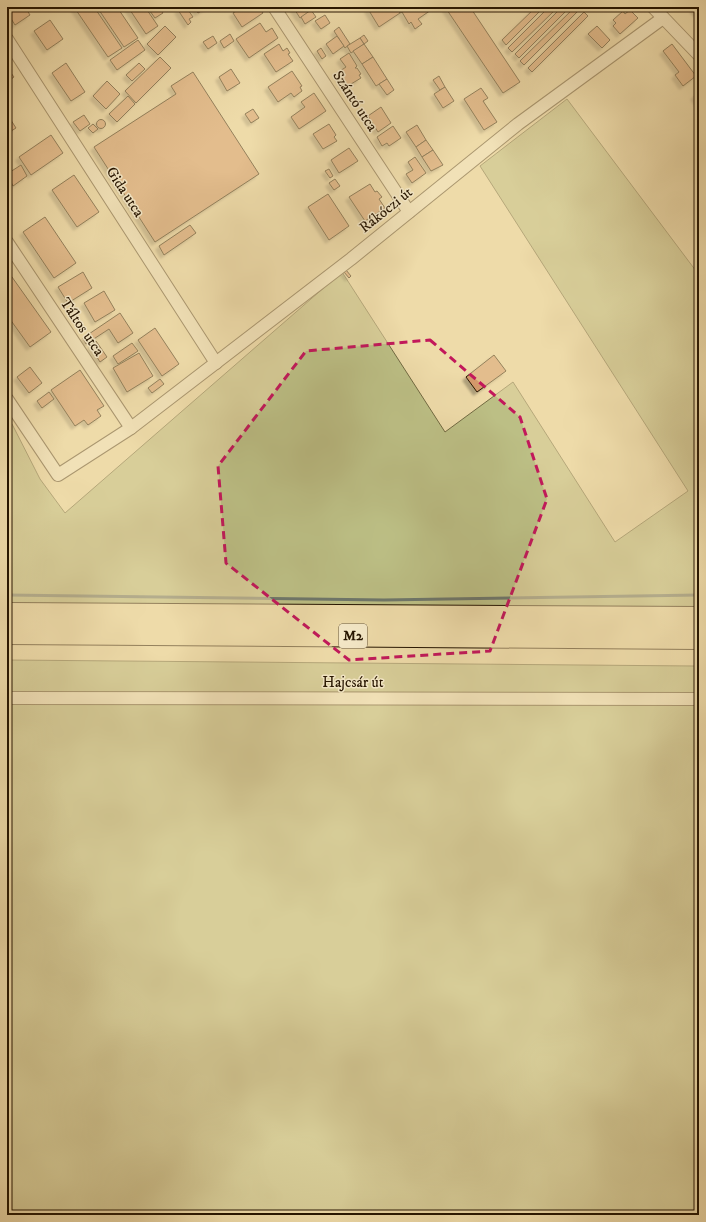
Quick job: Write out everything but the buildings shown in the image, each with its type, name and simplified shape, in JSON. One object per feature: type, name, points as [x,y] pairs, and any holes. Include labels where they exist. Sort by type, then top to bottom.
[{"type":"highway","name":"M2","points":[[7,614],[699,618]]},
{"type":"highway","name":"M2","points":[[7,633],[699,638]]},
{"type":"street","name":"Szántó utca","points":[[274,7],[409,212]]},
{"type":"street","points":[[652,7],[697,50]]},
{"type":"street","name":"Rákóczi út","points":[[7,399],[58,475],[131,428],[409,212],[518,124],[663,18]]},
{"type":"street","name":"Gida utca","points":[[7,39],[216,363]]},
{"type":"street","name":"Táltos utca","points":[[7,242],[131,428]]},
{"type":"street","name":"Hajcsár út","points":[[7,698],[699,699]]},
{"type":"highlighted area","points":[[430,340],[520,417],[547,499],[490,651],[349,660],[226,563],[218,466],[306,351]]},
{"type":"green space","points":[[567,99],[699,275],[699,610],[7,603],[7,429],[12,424],[40,479],[65,513],[342,272],[445,432],[513,382],[615,542],[688,491],[480,166]]},
{"type":"green space","points":[[7,660],[694,666],[699,669],[699,1215],[7,1215]]},
{"type":"waterway","points":[[7,595],[384,600],[699,595]]}]
